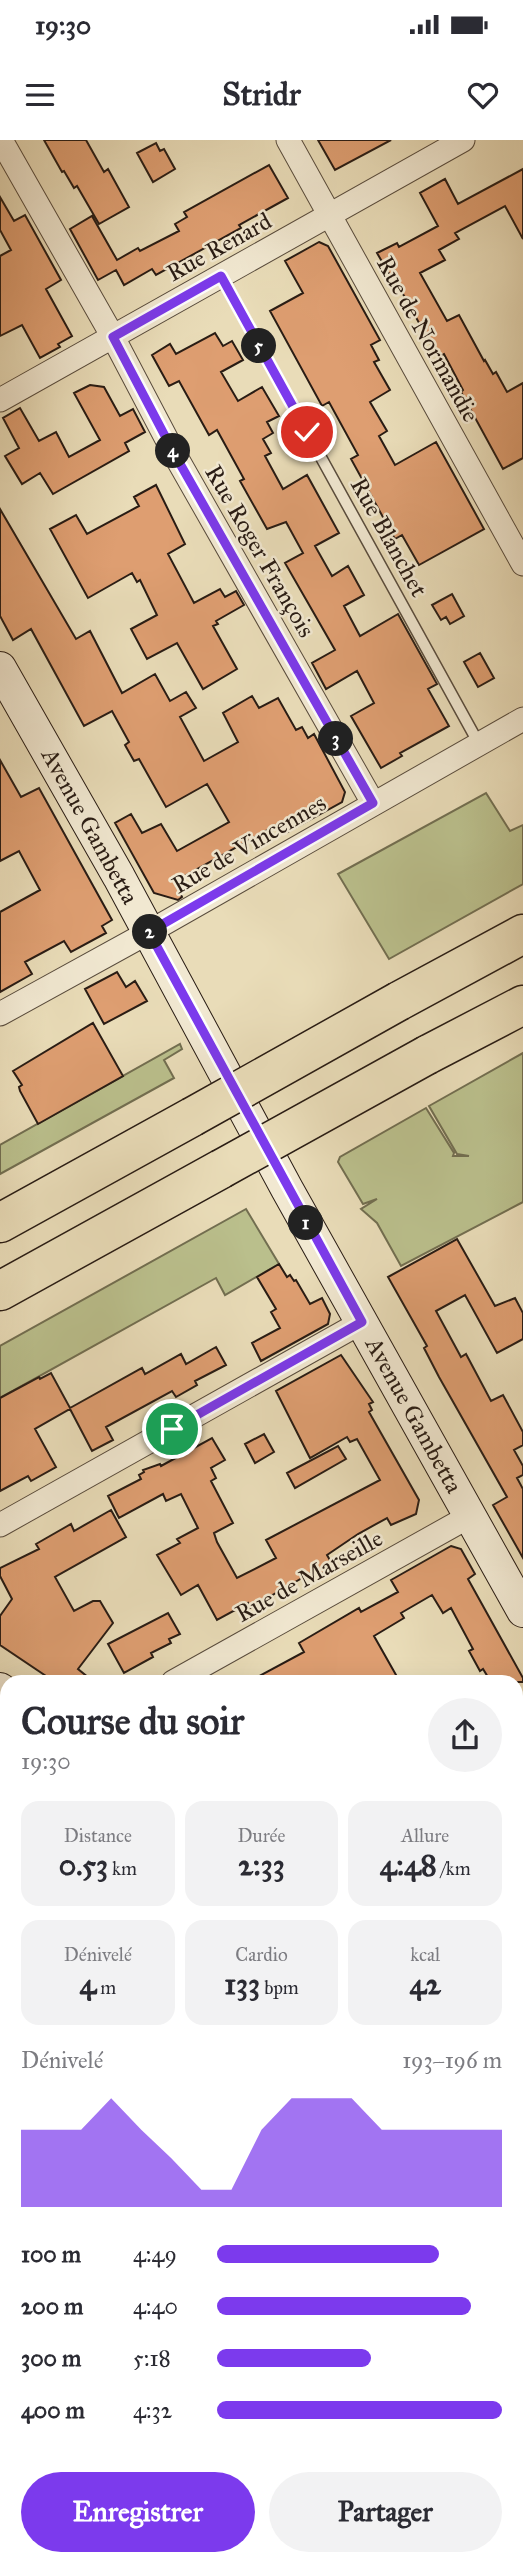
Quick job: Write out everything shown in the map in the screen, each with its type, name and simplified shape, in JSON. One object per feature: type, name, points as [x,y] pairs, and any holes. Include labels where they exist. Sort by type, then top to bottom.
[{"type":"highway","points":[[0,1223],[523,934]]},
{"type":"highway","points":[[0,1291],[427,1055],[523,1005]]},
{"type":"street","name":"Rue Roger François","points":[[1,140],[113,337],[175,455],[373,803]]},
{"type":"street","name":"Rue de Normandie","points":[[288,140],[523,564]]},
{"type":"street","name":"Rue Renard","points":[[0,400],[463,140]]},
{"type":"street","name":"Avenue Gambetta","points":[[0,668],[149,932],[523,1611]]},
{"type":"street","name":"Rue de Vincennes","points":[[0,1014],[523,719]]},
{"type":"street","points":[[0,1525],[362,1322]]},
{"type":"street","name":"Rue de Marseille","points":[[186,1675],[470,1516]]},
{"type":"lane","name":"Rue Blanchet","points":[[221,276],[479,744]]},
{"type":"green space","points":[[486,793],[510,831],[523,825],[523,884],[389,959],[338,874]]},
{"type":"green space","points":[[180,1044],[182,1049],[164,1060],[174,1078],[0,1174],[0,1145]]},
{"type":"green space","points":[[523,1053],[523,1202],[401,1266],[377,1223],[361,1209],[377,1199],[363,1204],[338,1162],[340,1157],[426,1108],[454,1153],[453,1156],[469,1156],[457,1154],[429,1106]]},
{"type":"green space","points":[[246,1209],[279,1264],[225,1295],[216,1278],[0,1398],[0,1346]]},
{"type":"building","points":[[44,140],[86,140],[104,172],[108,169],[129,207],[99,224],[77,186],[74,188],[64,171],[62,172]]},
{"type":"building","points":[[318,140],[391,140],[335,170]]},
{"type":"building","points":[[156,143],[160,151],[164,149],[175,169],[153,182],[137,153]]},
{"type":"building","points":[[269,165],[288,198],[239,225],[241,228],[156,275],[152,269],[124,285],[116,270],[98,280],[70,229],[92,216],[117,260],[179,231],[175,224],[187,217],[184,212]]},
{"type":"building","points":[[523,169],[523,239],[505,206],[455,233],[459,239],[439,250],[445,260],[420,273],[447,321],[459,315],[484,361],[493,374],[496,372],[507,392],[523,383],[523,458],[503,469],[461,392],[463,390],[444,354],[438,357],[393,276],[391,277],[377,253],[397,243],[399,247],[438,226],[420,193],[445,179],[458,204]]},
{"type":"building","points":[[0,197],[14,221],[25,215],[61,280],[46,289],[72,336],[58,344],[60,347],[40,358],[22,325],[0,336],[0,256],[11,250],[0,230]]},
{"type":"building","points":[[319,242],[328,246],[380,340],[371,345],[379,360],[374,362],[390,390],[370,402],[387,431],[379,436],[395,465],[436,442],[484,529],[419,565],[402,535],[395,539],[351,459],[358,455],[329,402],[322,406],[270,311],[303,293],[285,261]]},
{"type":"building","points":[[215,333],[223,346],[232,341],[243,360],[221,372],[238,401],[262,387],[279,416],[267,422],[273,433],[263,439],[271,453],[265,456],[283,489],[307,475],[339,533],[315,546],[332,576],[348,566],[364,595],[344,606],[360,636],[398,614],[437,684],[428,689],[449,726],[400,753],[402,756],[381,768],[351,716],[374,703],[357,671],[326,689],[312,663],[335,650],[285,563],[303,553],[286,522],[267,529],[240,481],[244,479],[217,430],[209,435],[179,381],[169,386],[152,355],[170,344],[176,354]]},
{"type":"building","points":[[90,385],[104,387],[120,416],[133,409],[145,432],[125,443],[129,451],[53,494],[40,473],[22,484],[5,456],[19,448],[3,418],[20,408],[39,441],[56,432],[69,457],[100,440],[74,393]]},
{"type":"building","points":[[156,485],[185,544],[168,554],[194,603],[220,589],[225,597],[236,591],[244,605],[216,621],[218,624],[213,626],[237,669],[203,689],[177,643],[147,659],[131,629],[157,615],[140,580],[137,582],[132,573],[88,598],[50,529],[76,515],[87,534],[139,506],[134,497]]},
{"type":"building","points":[[0,509],[76,639],[90,631],[122,693],[155,674],[170,701],[186,692],[196,708],[180,717],[204,761],[238,742],[223,713],[252,696],[259,708],[278,698],[296,730],[302,727],[308,738],[314,734],[345,792],[342,802],[286,833],[280,823],[174,882],[182,897],[178,900],[154,893],[115,823],[131,814],[142,833],[161,824],[177,851],[229,822],[207,784],[166,807],[139,759],[134,761],[125,745],[129,742],[112,711],[84,726],[31,629],[13,640],[0,616]]},
{"type":"building","points":[[452,594],[464,616],[450,624],[446,617],[441,620],[432,605]]},
{"type":"building","points":[[480,653],[494,678],[478,687],[464,662]]},
{"type":"building","points":[[0,760],[21,797],[39,788],[112,920],[102,926],[106,933],[71,952],[64,941],[25,962],[32,974],[0,992],[0,912],[40,890],[19,851],[0,861]]},
{"type":"building","points":[[117,972],[126,987],[135,981],[147,1001],[104,1024],[85,989]]},
{"type":"building","points":[[93,1023],[123,1076],[38,1124],[20,1091],[19,1087],[22,1085],[13,1071]]},
{"type":"building","points":[[457,1239],[495,1306],[515,1298],[523,1313],[523,1339],[497,1353],[465,1295],[436,1311],[461,1357],[466,1354],[491,1401],[503,1395],[523,1432],[523,1445],[514,1450],[523,1466],[523,1475],[517,1478],[523,1489],[523,1558],[493,1505],[507,1497],[439,1377],[424,1348],[427,1346],[388,1277]]},
{"type":"building","points":[[279,1264],[287,1277],[290,1275],[296,1280],[310,1304],[322,1298],[330,1314],[328,1324],[261,1361],[252,1343],[280,1328],[271,1312],[276,1309],[257,1277]]},
{"type":"building","points":[[216,1347],[226,1365],[195,1381],[197,1385],[176,1397],[172,1391],[106,1427],[113,1440],[92,1451],[70,1409],[35,1429],[56,1467],[31,1481],[28,1476],[0,1491],[0,1398],[51,1373],[70,1408],[142,1368],[145,1374],[181,1354],[186,1364]]},
{"type":"building","points":[[341,1355],[373,1402],[369,1404],[372,1410],[369,1412],[419,1500],[416,1514],[391,1525],[387,1518],[327,1555],[334,1567],[319,1575],[316,1570],[250,1608],[248,1603],[217,1620],[198,1585],[181,1595],[157,1555],[180,1543],[177,1539],[198,1528],[181,1494],[166,1501],[163,1494],[119,1518],[108,1496],[141,1479],[139,1475],[143,1470],[160,1464],[161,1466],[212,1438],[225,1460],[211,1468],[216,1478],[211,1481],[233,1523],[214,1533],[217,1542],[237,1578],[276,1558],[266,1540],[380,1480],[357,1439],[350,1442],[347,1437],[310,1458],[276,1391]]},
{"type":"building","points":[[264,1434],[274,1452],[255,1463],[245,1444]]},
{"type":"building","points":[[338,1446],[346,1459],[295,1488],[287,1473]]},
{"type":"building","points":[[111,1510],[126,1537],[55,1577],[74,1611],[93,1601],[100,1601],[113,1623],[78,1669],[85,1675],[45,1675],[0,1645],[0,1616],[12,1599],[0,1576],[0,1568],[39,1549],[36,1544],[71,1524],[74,1531]]},
{"type":"building","points":[[451,1546],[461,1549],[475,1574],[468,1579],[521,1675],[487,1675],[483,1669],[480,1671],[469,1651],[473,1649],[451,1608],[443,1613],[432,1595],[401,1613],[404,1618],[374,1636],[396,1675],[261,1675],[304,1652],[299,1643],[359,1608],[361,1612],[398,1592],[391,1580]]},
{"type":"building","points":[[168,1613],[180,1634],[169,1639],[171,1643],[151,1653],[153,1657],[124,1673],[108,1644]]},
{"type":"route","points":[[172,1429],[362,1322],[149,932],[373,803],[175,455],[113,337],[221,276],[307,432]]}]
